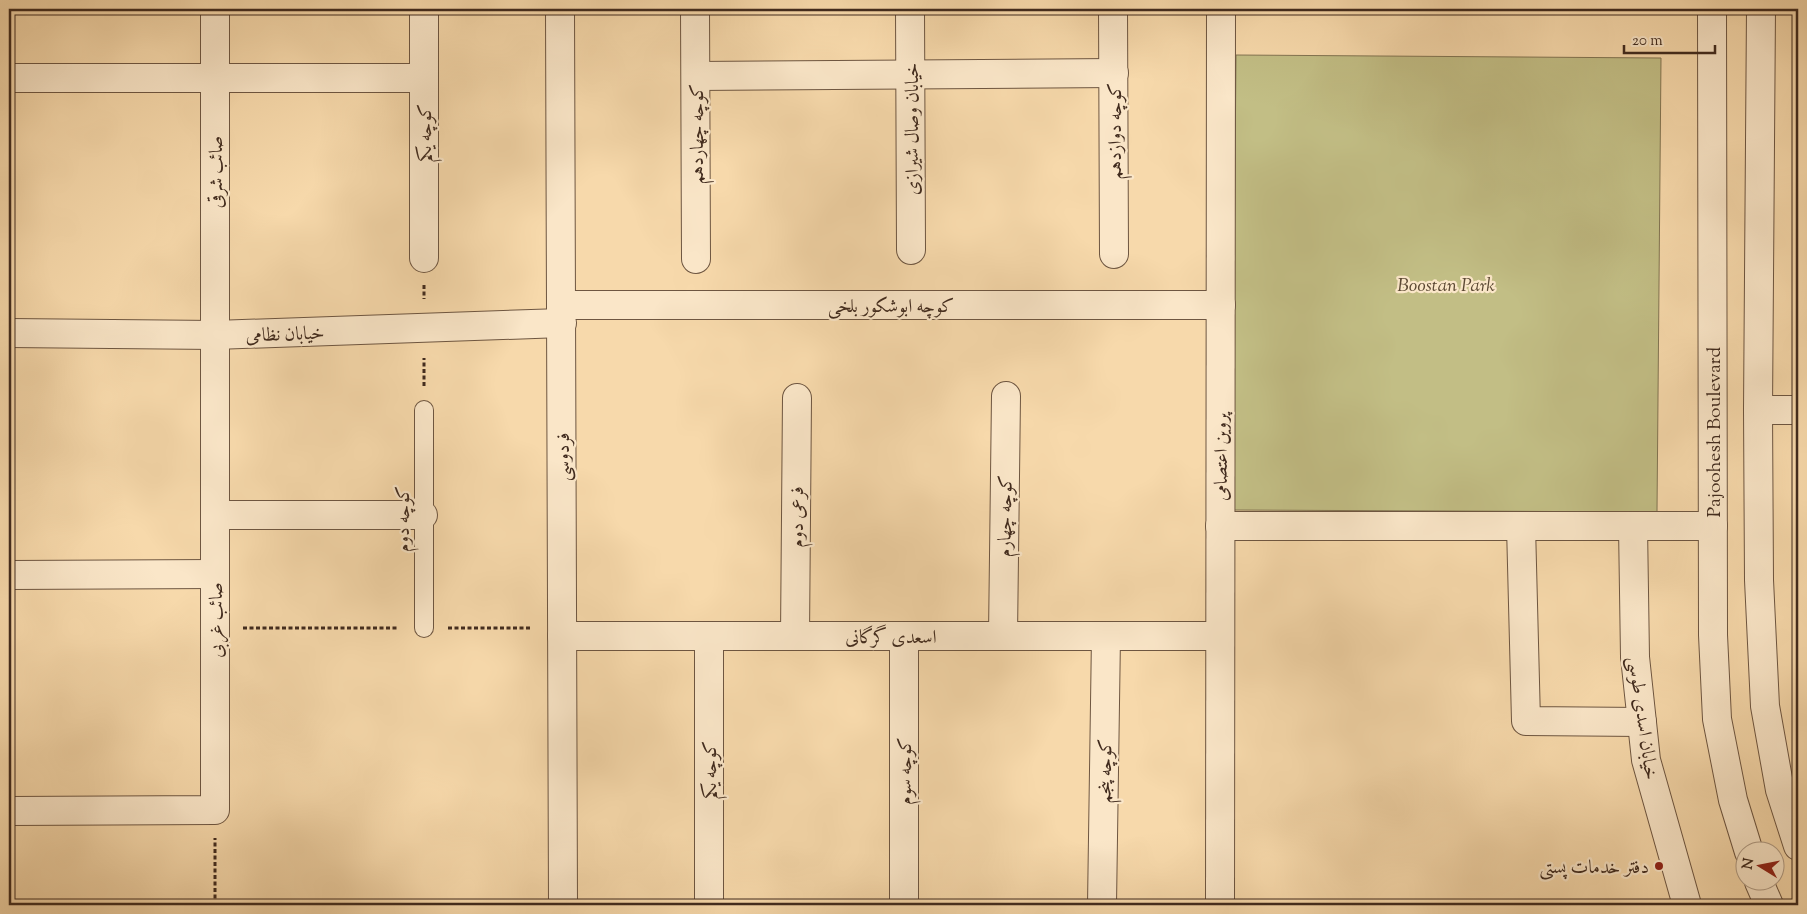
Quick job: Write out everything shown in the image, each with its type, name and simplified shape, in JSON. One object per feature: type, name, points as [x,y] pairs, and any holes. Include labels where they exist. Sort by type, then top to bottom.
[{"type":"street","name":"صائب شرقی","points":[[215,9],[215,335]]},
{"type":"street","name":"کوچه یکم","points":[[424,9],[424,258]]},
{"type":"street","name":"فردوسی","points":[[560,9],[563,905]]},
{"type":"street","name":"کوچه چهاردهم","points":[[696,9],[696,259]]},
{"type":"street","name":"خیابان وصال شیرازی","points":[[910,9],[911,250]]},
{"type":"street","name":"کوچه دوازدهم","points":[[1113,9],[1114,254]]},
{"type":"street","name":"پروین اعتصامی","points":[[1220,905],[1221,9]]},
{"type":"street","name":"Pajoohesh Boulevard","points":[[1712,9],[1713,635],[1717,719],[1733,800],[1746,842]]},
{"type":"street","points":[[1761,9],[1758,410],[1759,580],[1765,706],[1780,790],[1798,846]]},
{"type":"street","points":[[696,76],[1114,73]]},
{"type":"street","points":[[9,78],[424,78]]},
{"type":"street","name":"کوچه ابوشکور بلخی","points":[[562,314],[1220,305]]},
{"type":"street","name":"خیابان نظامی","points":[[9,333],[215,335],[562,314]]},
{"type":"street","name":"صائب غربی","points":[[215,335],[215,810]]},
{"type":"street","name":"کوچه چهارم","points":[[1003,636],[1006,396]]},
{"type":"street","name":"فرعی دوم","points":[[795,636],[797,398]]},
{"type":"street","points":[[1758,410],[1798,410]]},
{"type":"street","points":[[215,515],[424,515]]},
{"type":"street","points":[[1220,526],[1713,526]]},
{"type":"street","points":[[1521,526],[1526,721],[1642,722]]},
{"type":"street","name":"خیابان اسدی طوسی","points":[[1633,526],[1635,658],[1646,760],[1686,905]]},
{"type":"street","points":[[9,575],[215,574]]},
{"type":"street","name":"اسعدی گرگانی","points":[[562,632],[709,636],[1220,636]]},
{"type":"street","name":"کوچه یکم","points":[[709,636],[709,905]]},
{"type":"street","name":"کوچه سوم","points":[[904,636],[904,905]]},
{"type":"street","name":"کوچه پنجم","points":[[1102,905],[1106,636]]},
{"type":"street","points":[[9,811],[215,810]]},
{"type":"street","points":[[1763,892],[1769,905]]},
{"type":"lane","name":"کوچه دوم","points":[[424,410],[424,628]]},
{"type":"path","points":[[215,628],[424,628],[562,632]]},
{"type":"path","points":[[215,810],[215,905]]},
{"type":"green space","name":"Boostan Park","points":[[1236,55],[1661,58],[1657,512],[1232,510]]},
{"type":"place","name":"دفتر خدمات پستی","points":[[1659,866]]}]
